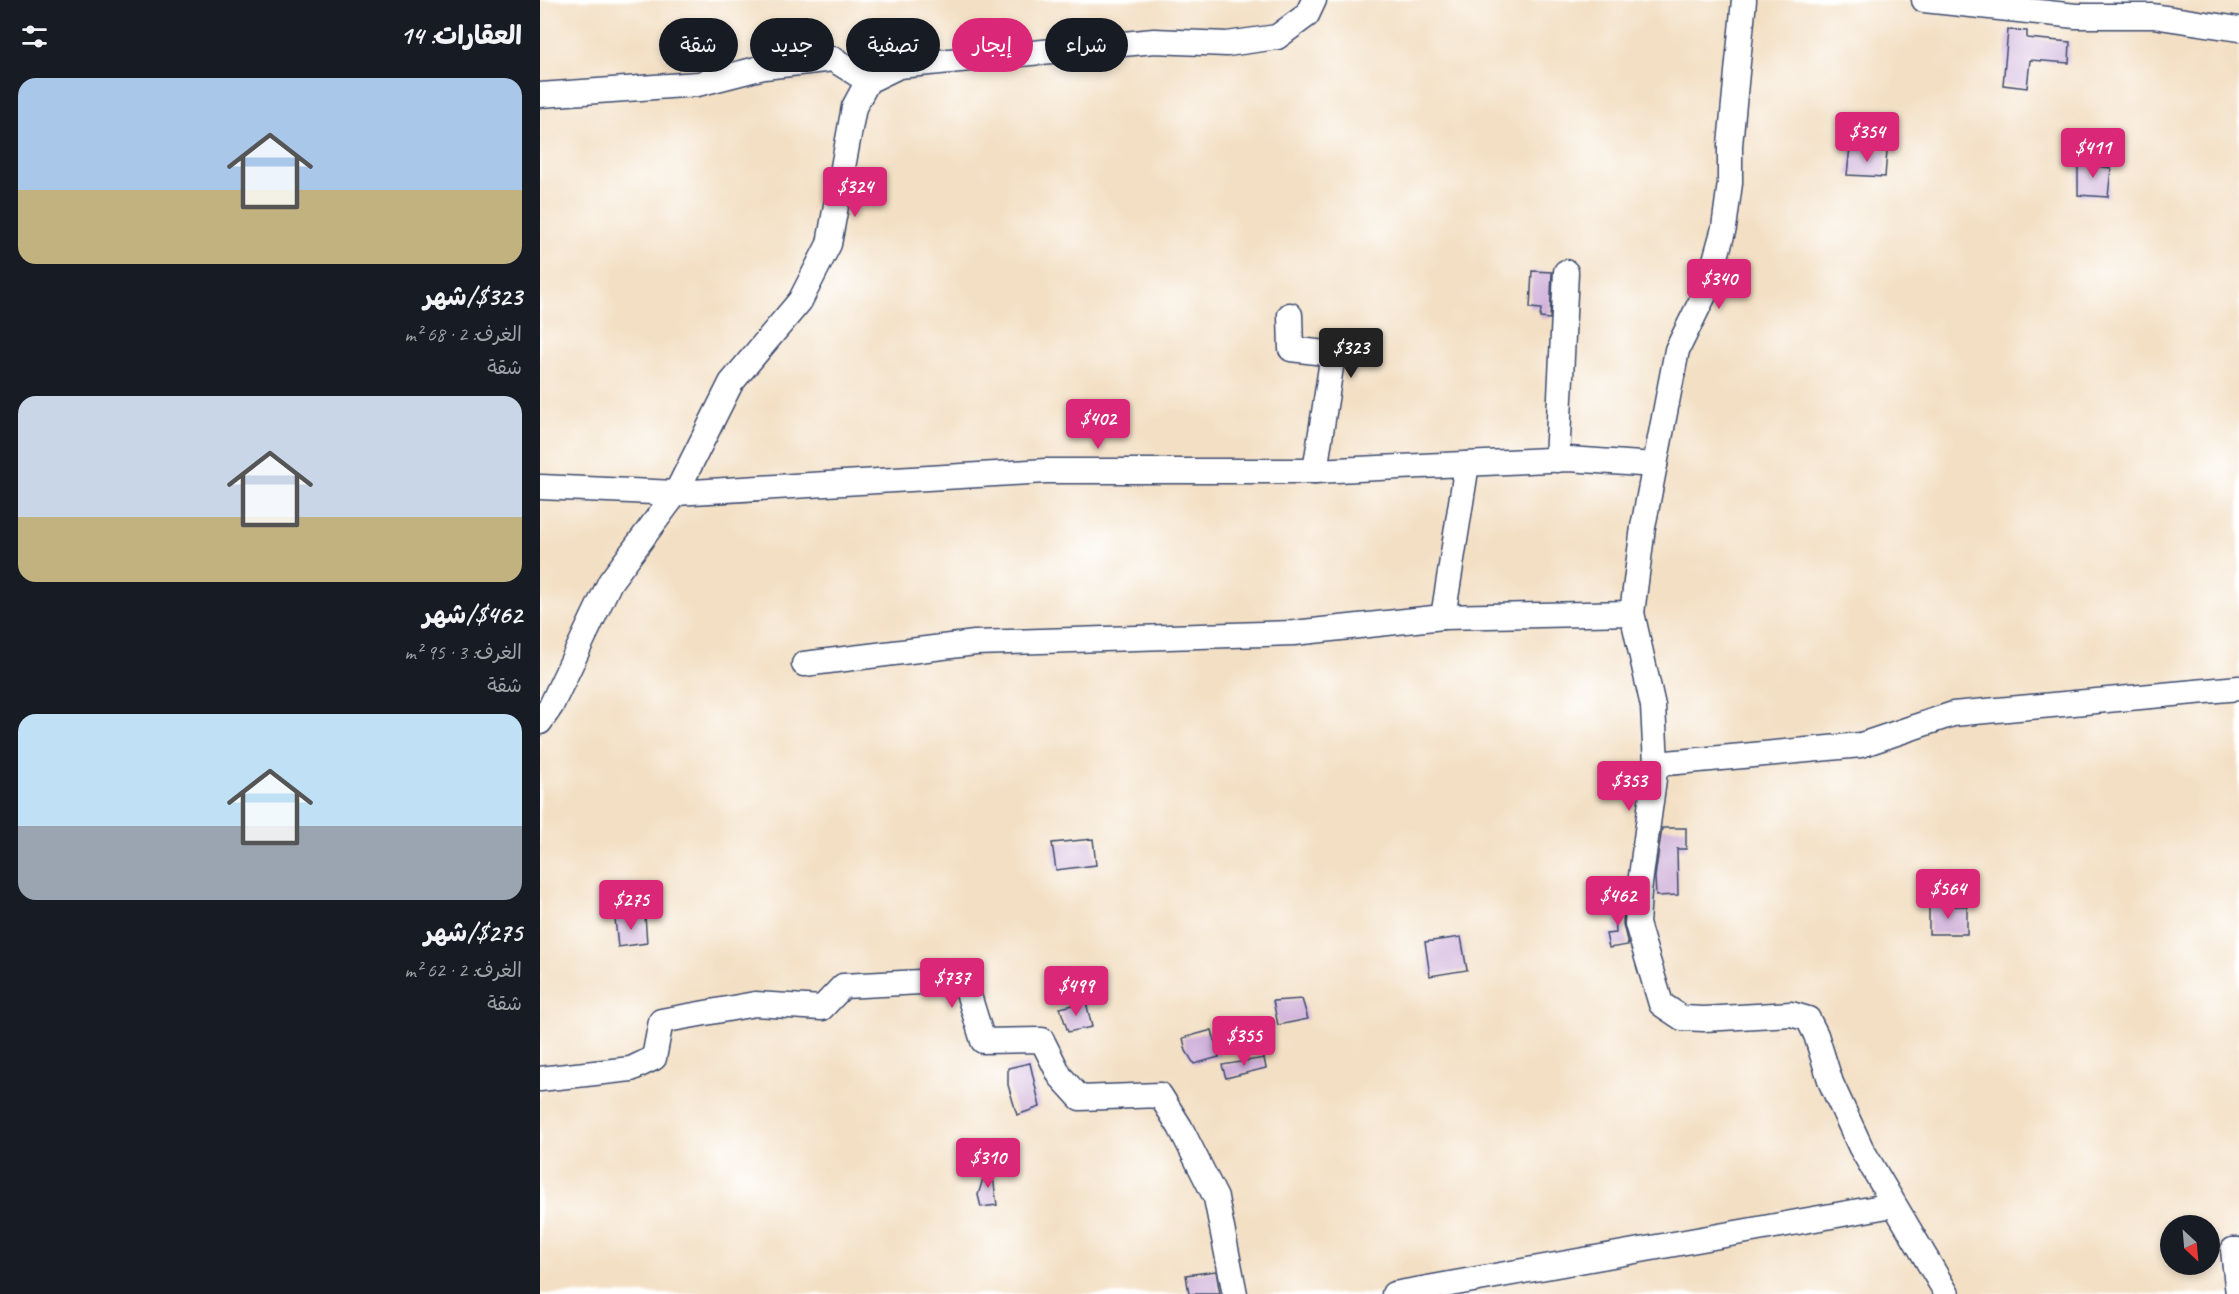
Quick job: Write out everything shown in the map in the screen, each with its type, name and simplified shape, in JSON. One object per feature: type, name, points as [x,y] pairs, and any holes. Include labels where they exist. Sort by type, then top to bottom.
[{"type":"street","points":[[540,722],[551,706],[610,582],[676,493],[731,383],[800,301],[829,244],[854,107],[868,81],[899,66],[1154,41],[1227,44],[1276,37],[1307,15],[1314,0]]},
{"type":"street","points":[[1744,0],[1730,145],[1730,183],[1724,228],[1707,289],[1677,350],[1643,527],[1632,613],[1653,706],[1656,764],[1639,891],[1637,924],[1661,1004],[1682,1018],[1704,1019],[1791,1014],[1808,1019],[1816,1035],[1831,1083],[1861,1148],[1947,1294]]},
{"type":"street","points":[[1924,0],[2076,16],[2151,8],[2239,29]]},
{"type":"street","points":[[540,95],[698,84],[764,67],[833,59],[868,81]]},
{"type":"street","points":[[1557,460],[1566,272]]},
{"type":"street","points":[[1290,315],[1291,349],[1333,354],[1315,471]]},
{"type":"street","points":[[540,487],[676,493],[1046,471],[1315,471],[1557,460],[1655,465]]},
{"type":"street","points":[[1443,617],[1467,464]]},
{"type":"street","points":[[804,664],[975,643],[1294,633],[1443,617],[1632,613]]},
{"type":"street","points":[[1656,764],[1861,745],[1953,714],[2239,688]]},
{"type":"street","points":[[540,1079],[631,1069],[654,1058],[661,1021],[755,1004],[822,1008],[843,986],[960,980],[967,989],[984,1041],[1042,1040],[1060,1076],[1080,1098],[1160,1095],[1180,1127],[1216,1198],[1235,1294]]},
{"type":"street","points":[[1394,1294],[1893,1205]]},
{"type":"street","points":[[2238,1294],[2233,1250],[2239,1250]]},
{"type":"building","points":[[2008,30],[2027,31],[2027,38],[2070,42],[2069,63],[2030,60],[2027,88],[2003,85]]},
{"type":"building","points":[[1850,147],[1887,151],[1885,177],[1847,175]]},
{"type":"building","points":[[2078,157],[2092,160],[2101,167],[2111,168],[2108,197],[2078,195]]},
{"type":"building","points":[[1532,271],[1552,272],[1550,319],[1540,318],[1541,309],[1530,308]]},
{"type":"building","points":[[1662,828],[1686,828],[1686,849],[1677,849],[1678,895],[1656,896],[1655,877]]},
{"type":"building","points":[[1093,839],[1096,865],[1056,870],[1052,843]]},
{"type":"building","points":[[1624,899],[1623,924],[1628,945],[1609,948],[1606,934],[1616,933],[1614,900]]},
{"type":"building","points":[[1929,906],[1967,906],[1967,934],[1929,934]]},
{"type":"building","points":[[645,916],[647,943],[618,947],[615,919]]},
{"type":"building","points":[[1461,937],[1467,970],[1430,976],[1425,942]]},
{"type":"building","points":[[1302,999],[1308,1019],[1278,1025],[1273,1001]]},
{"type":"building","points":[[1086,1002],[1092,1027],[1068,1032],[1060,1008]]},
{"type":"building","points":[[1212,1030],[1219,1057],[1194,1064],[1186,1051],[1183,1038]]},
{"type":"building","points":[[1264,1058],[1266,1068],[1226,1078],[1222,1065]]},
{"type":"building","points":[[1030,1063],[1040,1107],[1017,1115],[1008,1085],[1008,1068]]},
{"type":"building","points":[[990,1156],[997,1205],[981,1207],[978,1195]]},
{"type":"building","points":[[1216,1271],[1220,1294],[1189,1294],[1186,1275]]}]
